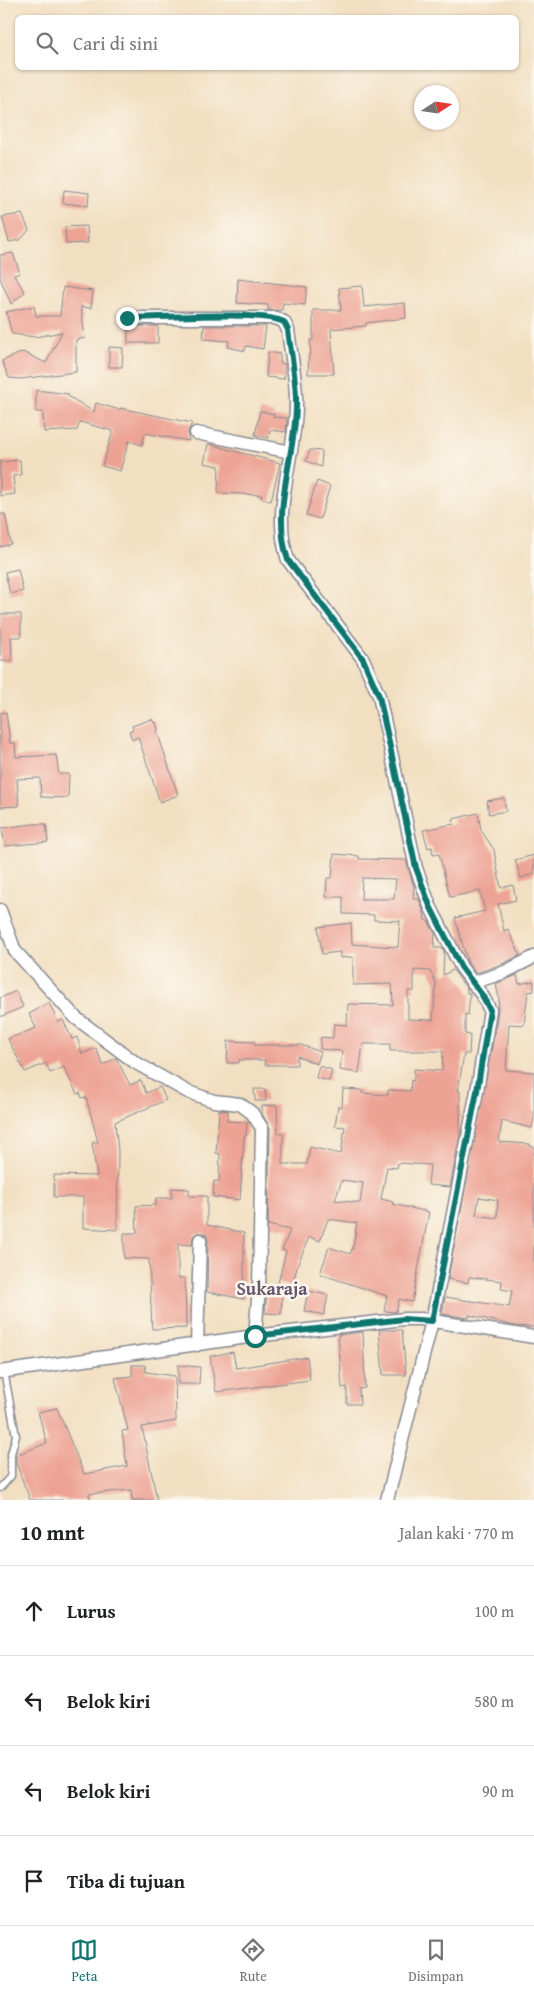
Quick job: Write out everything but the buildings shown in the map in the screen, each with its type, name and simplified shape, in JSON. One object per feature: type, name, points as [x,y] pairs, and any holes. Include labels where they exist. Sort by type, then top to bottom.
[{"type":"street","points":[[127,318],[250,317],[276,318],[284,322],[288,330],[296,406],[283,505],[283,546],[288,560],[363,659],[379,696],[416,868],[430,906],[461,967],[482,995],[490,1010],[477,1091],[432,1321],[387,1500]]},
{"type":"street","points":[[196,433],[291,452]]},
{"type":"street","points":[[0,910],[15,951],[76,1018],[136,1063],[188,1092],[214,1100],[240,1104],[257,1120],[262,1128],[259,1287],[255,1336]]},
{"type":"street","points":[[472,983],[505,972],[534,957]]},
{"type":"street","points":[[197,1345],[200,1240]]},
{"type":"street","points":[[2,1372],[255,1336],[404,1319],[432,1321],[534,1337]]},
{"type":"lane","points":[[0,1488],[12,1476],[11,1454],[16,1436],[2,1372]]},
{"type":"district","name":"Sukaraja","points":[[272,1288]]},
{"type":"route","points":[[127,318],[241,317],[276,318],[284,322],[288,330],[296,406],[283,505],[283,546],[288,560],[363,659],[379,696],[416,868],[430,906],[461,967],[482,995],[490,1010],[477,1091],[432,1321],[404,1319],[368,1322],[255,1336]]}]
